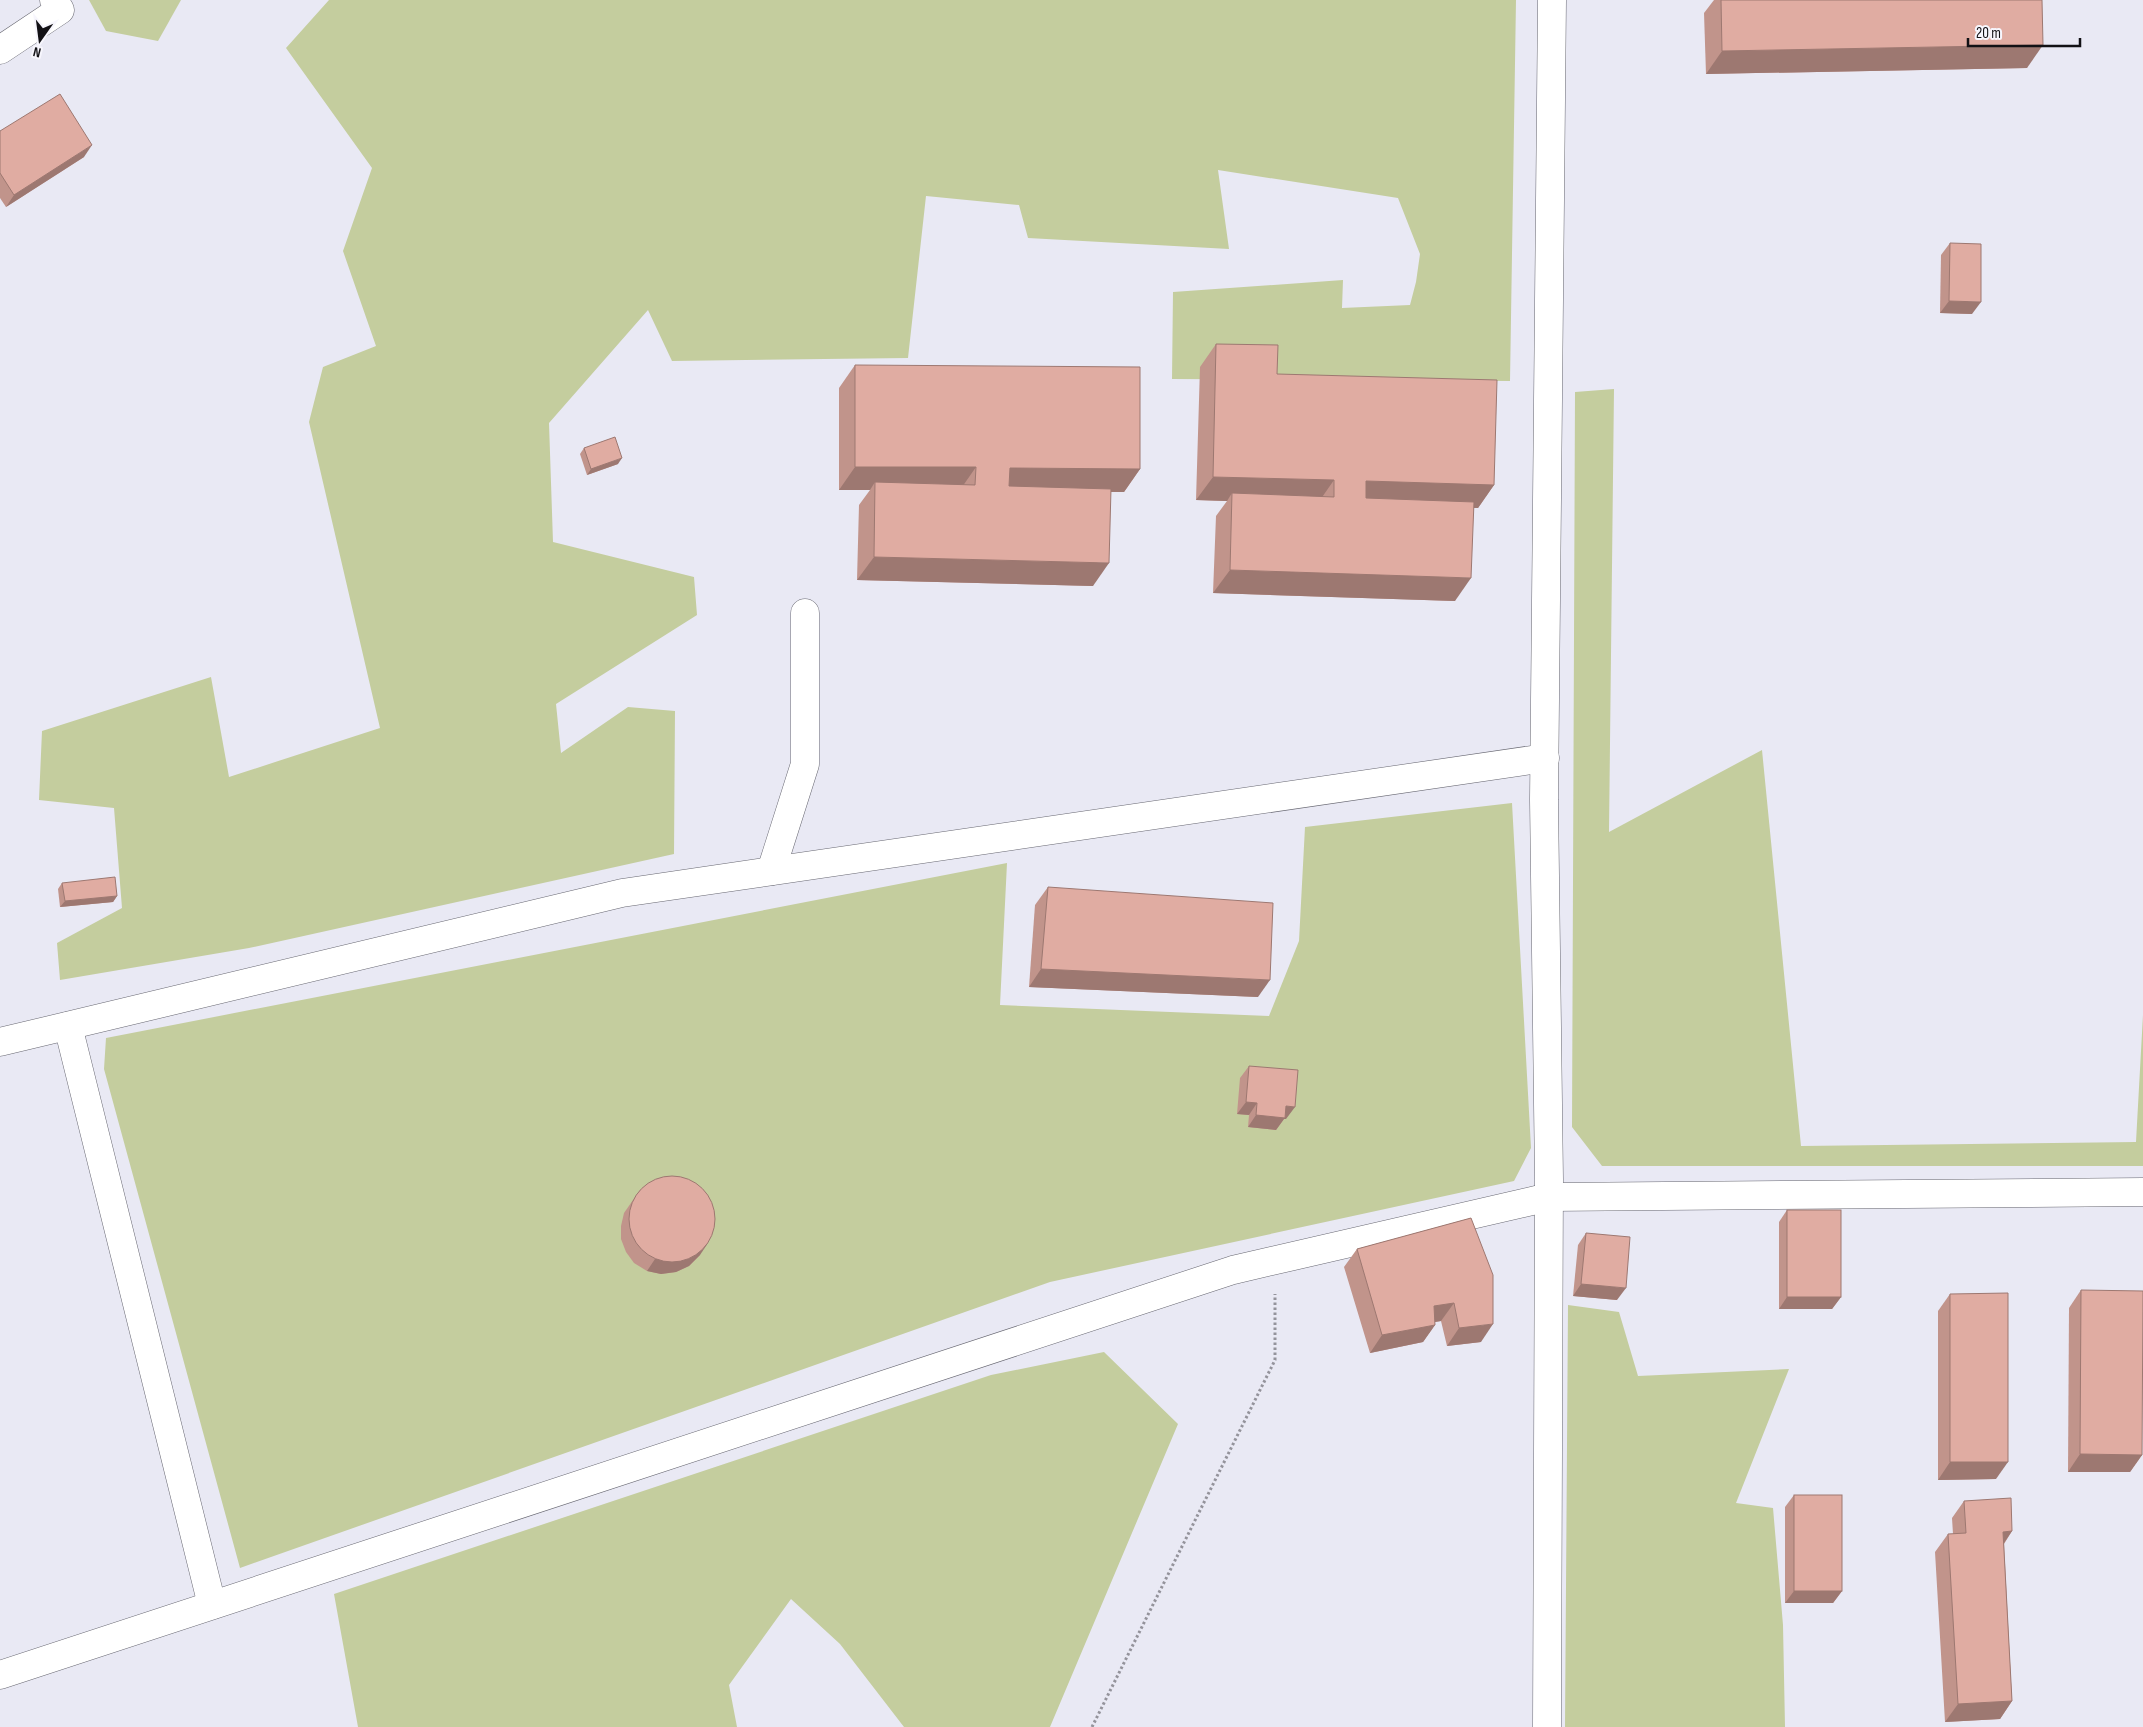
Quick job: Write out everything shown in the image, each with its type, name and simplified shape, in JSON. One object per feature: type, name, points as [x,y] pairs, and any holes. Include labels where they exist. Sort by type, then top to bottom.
[{"type":"street","points":[[0,50],[60,10],[54,0]]},
{"type":"street","points":[[1547,1727],[1549,1197],[1545,758],[1552,0]]},
{"type":"street","points":[[771,871],[805,764],[805,613]]},
{"type":"street","points":[[0,1042],[622,893],[1545,758]]},
{"type":"street","points":[[68,1026],[212,1606]]},
{"type":"street","points":[[0,1675],[1223,1274],[1549,1197],[2143,1192]]},
{"type":"path","points":[[1092,1727],[1275,1360],[1275,1261]]},
{"type":"green space","points":[[89,0],[181,0],[158,41],[106,31]]},
{"type":"green space","points":[[329,0],[1516,0],[1510,381],[1172,379],[1173,292],[1343,280],[1342,308],[1410,305],[1416,282],[1420,254],[1398,198],[1218,170],[1229,249],[1028,238],[1019,205],[926,196],[908,358],[672,361],[648,310],[549,423],[553,542],[694,577],[697,615],[556,704],[561,753],[628,707],[675,711],[674,854],[249,948],[60,980],[57,943],[122,908],[114,808],[39,800],[42,731],[211,677],[229,777],[380,728],[309,422],[323,367],[376,346],[343,251],[372,168],[286,48]]},
{"type":"green space","points":[[1614,389],[1609,832],[1762,750],[1801,1146],[2136,1142],[2143,1015],[2143,1166],[1602,1166],[1572,1127],[1575,392]]},
{"type":"green space","points":[[1512,803],[1531,1148],[1514,1181],[1050,1282],[240,1568],[104,1069],[106,1038],[1007,863],[1000,1005],[1269,1016],[1299,941],[1305,827]]},
{"type":"green space","points":[[1568,1305],[1619,1312],[1638,1376],[1789,1369],[1736,1503],[1773,1508],[1783,1625],[1785,1727],[1565,1727]]},
{"type":"green space","points":[[1104,1352],[1178,1424],[1050,1727],[904,1727],[840,1644],[791,1599],[729,1685],[737,1727],[358,1727],[334,1594],[991,1375]]},
{"type":"building","points":[[1721,0],[2042,0],[2043,45],[1722,51]]},
{"type":"building","points":[[60,94],[92,145],[14,195],[0,173],[0,131]]},
{"type":"building","points":[[1950,243],[1981,244],[1981,302],[1949,301]]},
{"type":"building","points":[[1216,344],[1278,345],[1277,374],[1497,380],[1494,485],[1366,481],[1366,498],[1474,502],[1471,578],[1230,570],[1232,493],[1334,497],[1334,480],[1213,477]]},
{"type":"building","points":[[855,365],[1140,367],[1140,469],[1010,468],[1009,486],[1111,489],[1109,563],[874,557],[875,482],[975,485],[976,467],[855,467]]},
{"type":"building","points":[[615,437],[622,458],[591,469],[584,448]]},
{"type":"building","points":[[115,877],[117,896],[65,901],[62,883]]},
{"type":"building","points":[[1048,887],[1273,903],[1270,980],[1041,969]]},
{"type":"building","points":[[1249,1066],[1298,1070],[1295,1107],[1286,1106],[1285,1118],[1256,1115],[1257,1103],[1246,1102]]},
{"type":"building","points":[[672,1176],[688,1179],[696,1183],[708,1195],[712,1203],[715,1219],[712,1235],[708,1243],[696,1255],[688,1259],[672,1262],[656,1259],[648,1255],[636,1243],[632,1235],[629,1219],[632,1203],[636,1195],[648,1183],[656,1179]]},
{"type":"building","points":[[1787,1210],[1841,1210],[1841,1297],[1787,1297]]},
{"type":"building","points":[[1471,1218],[1493,1275],[1493,1324],[1459,1328],[1454,1303],[1434,1306],[1435,1325],[1382,1335],[1357,1249]]},
{"type":"building","points":[[1586,1233],[1630,1237],[1626,1288],[1581,1284]]},
{"type":"building","points":[[2081,1290],[2143,1291],[2142,1455],[2080,1454]]},
{"type":"building","points":[[2008,1293],[2008,1462],[1950,1462],[1950,1294]]},
{"type":"building","points":[[1794,1495],[1842,1495],[1842,1591],[1794,1591]]},
{"type":"building","points":[[2011,1498],[2012,1531],[2003,1532],[2012,1701],[1958,1704],[1948,1534],[1966,1533],[1964,1501]]}]
